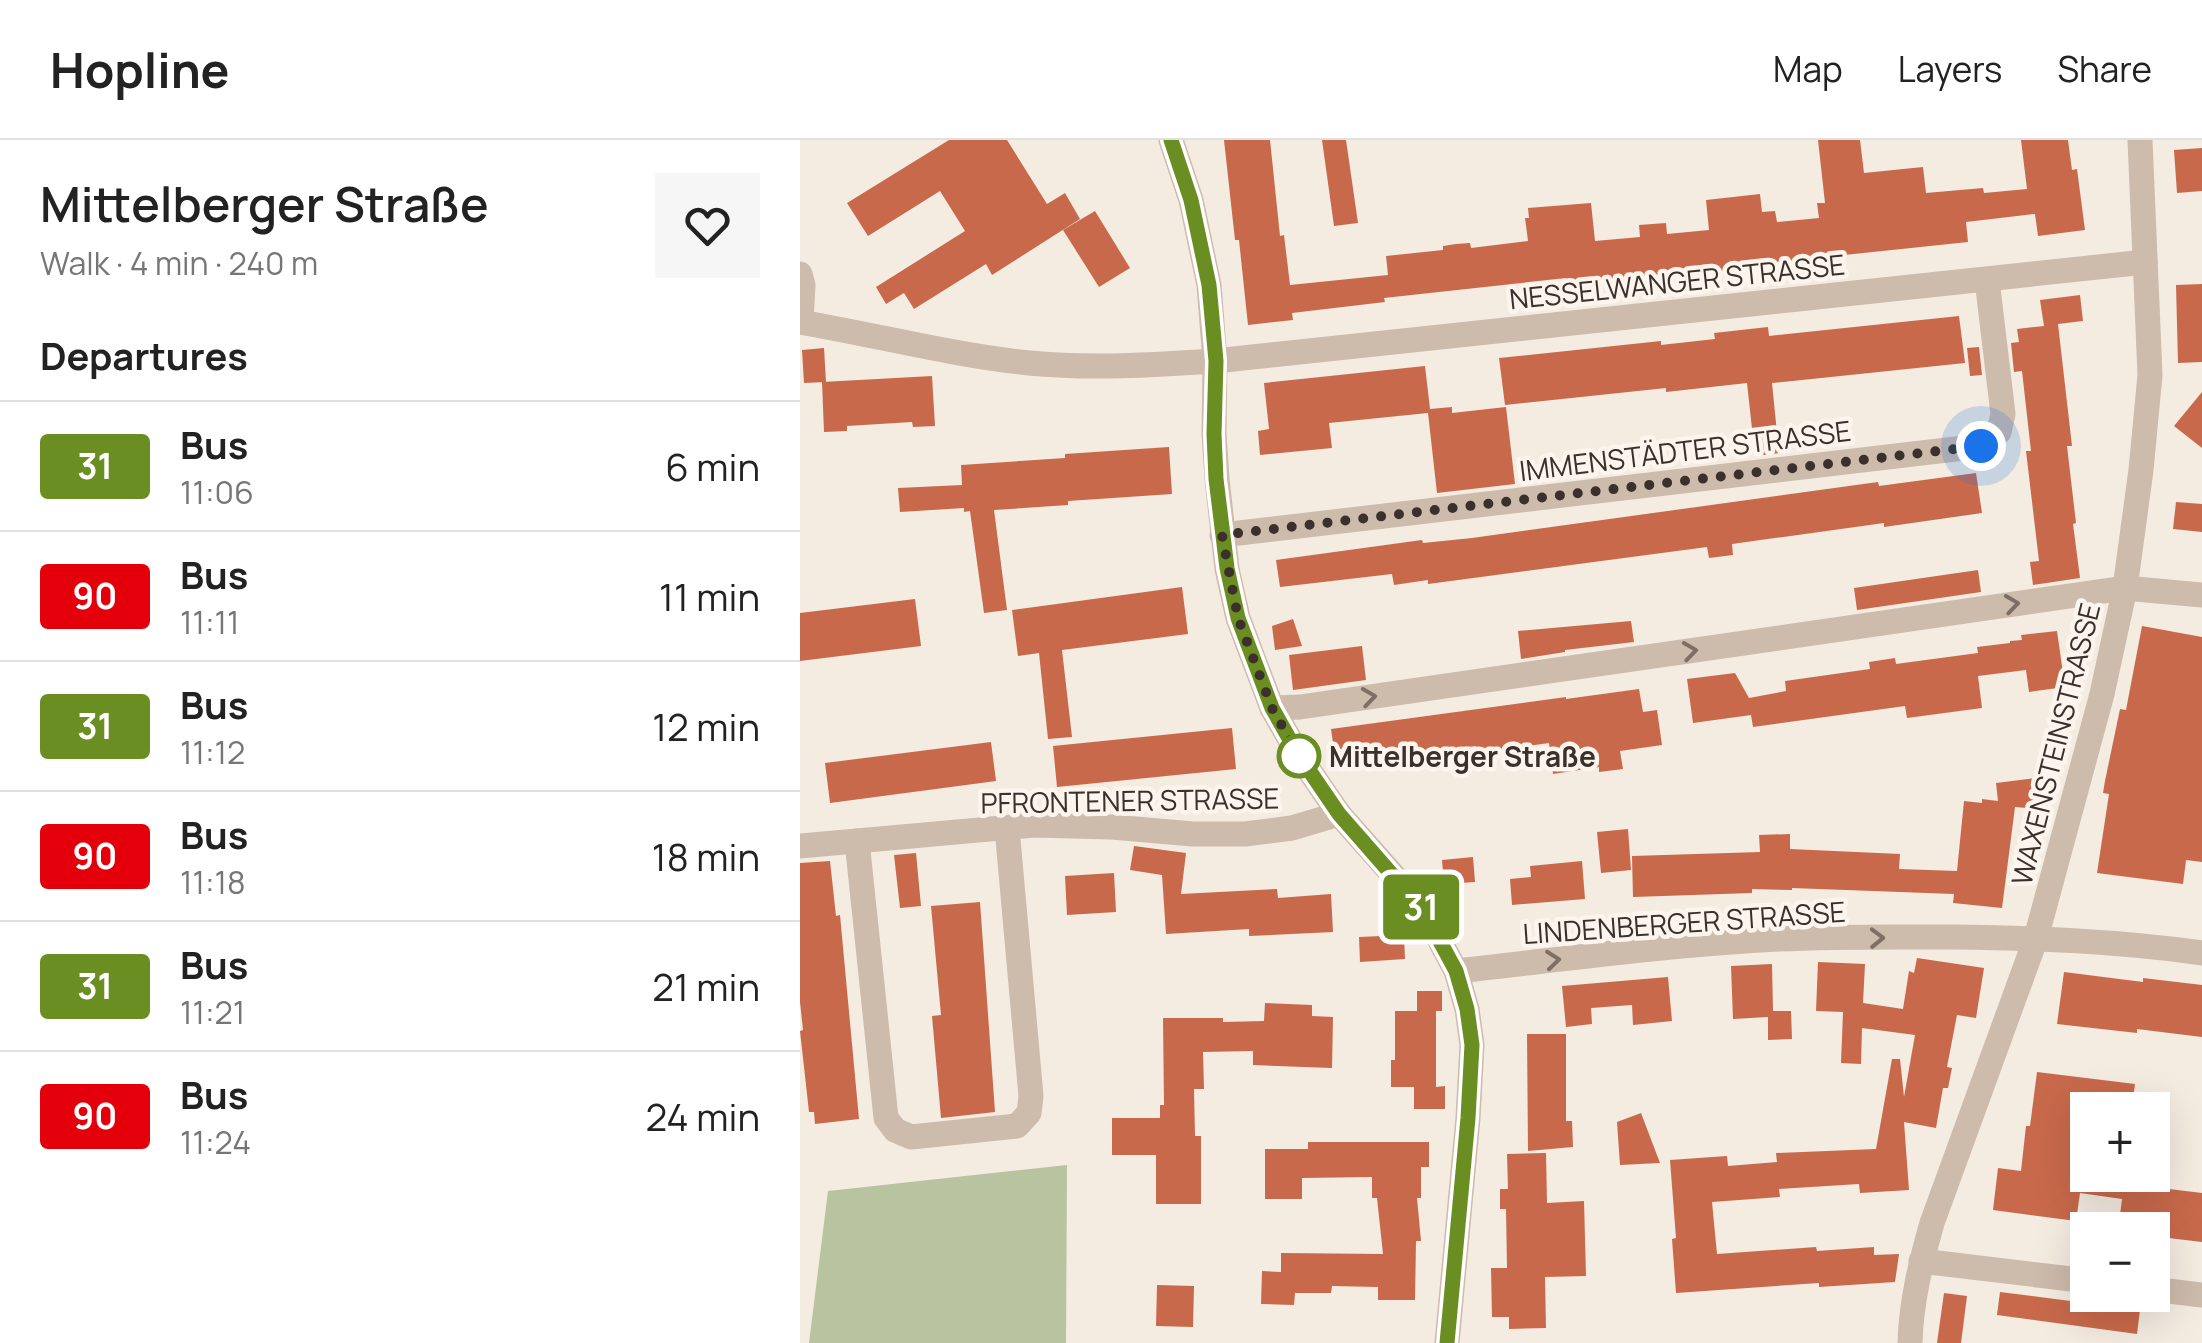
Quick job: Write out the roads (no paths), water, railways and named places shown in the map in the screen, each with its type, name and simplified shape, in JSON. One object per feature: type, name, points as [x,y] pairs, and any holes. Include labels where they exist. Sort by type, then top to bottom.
[{"type":"street","points":[[1171,140],[1191,200],[1209,285],[1216,361],[1214,434],[1222,535],[1238,618],[1272,708],[1298,754],[1339,814],[1423,910],[1456,971],[1467,1009],[1472,1045],[1468,1118],[1447,1343]]},
{"type":"street","name":"WAXENSTEINSTRASSE","points":[[1910,1343],[1910,1320],[1922,1261],[1938,1205],[2036,938],[2102,694],[2125,588],[2150,375],[2140,140]]},
{"type":"street","name":"NESSELWANGER STRASSE","points":[[801,322],[957,352],[1027,362],[1108,367],[1216,361],[2145,262]]},
{"type":"street","points":[[800,274],[801,322]]},
{"type":"street","name":"IMMENSTÄDTER STRASSE","points":[[1222,535],[1981,446],[1999,432],[2004,414],[1988,280]]},
{"type":"street","points":[[1272,708],[2125,588],[2202,595]]},
{"type":"street","name":"PFRONTENER STRASSE","points":[[800,846],[1034,825],[1245,834],[1292,828],[1339,814]]},
{"type":"street","points":[[857,841],[886,1118],[895,1130],[911,1138],[1017,1126],[1029,1113],[1031,1096],[1007,828]]},
{"type":"street","name":"LINDENBERGER STRASSE","points":[[1456,971],[1761,940],[2036,938],[2202,953]]},
{"type":"street","points":[[1922,1261],[2070,1279]]},
{"type":"street","points":[[2170,1292],[2202,1296]]},
{"type":"place","name":"Mittelberger Straße","points":[[1299,756]]}]
